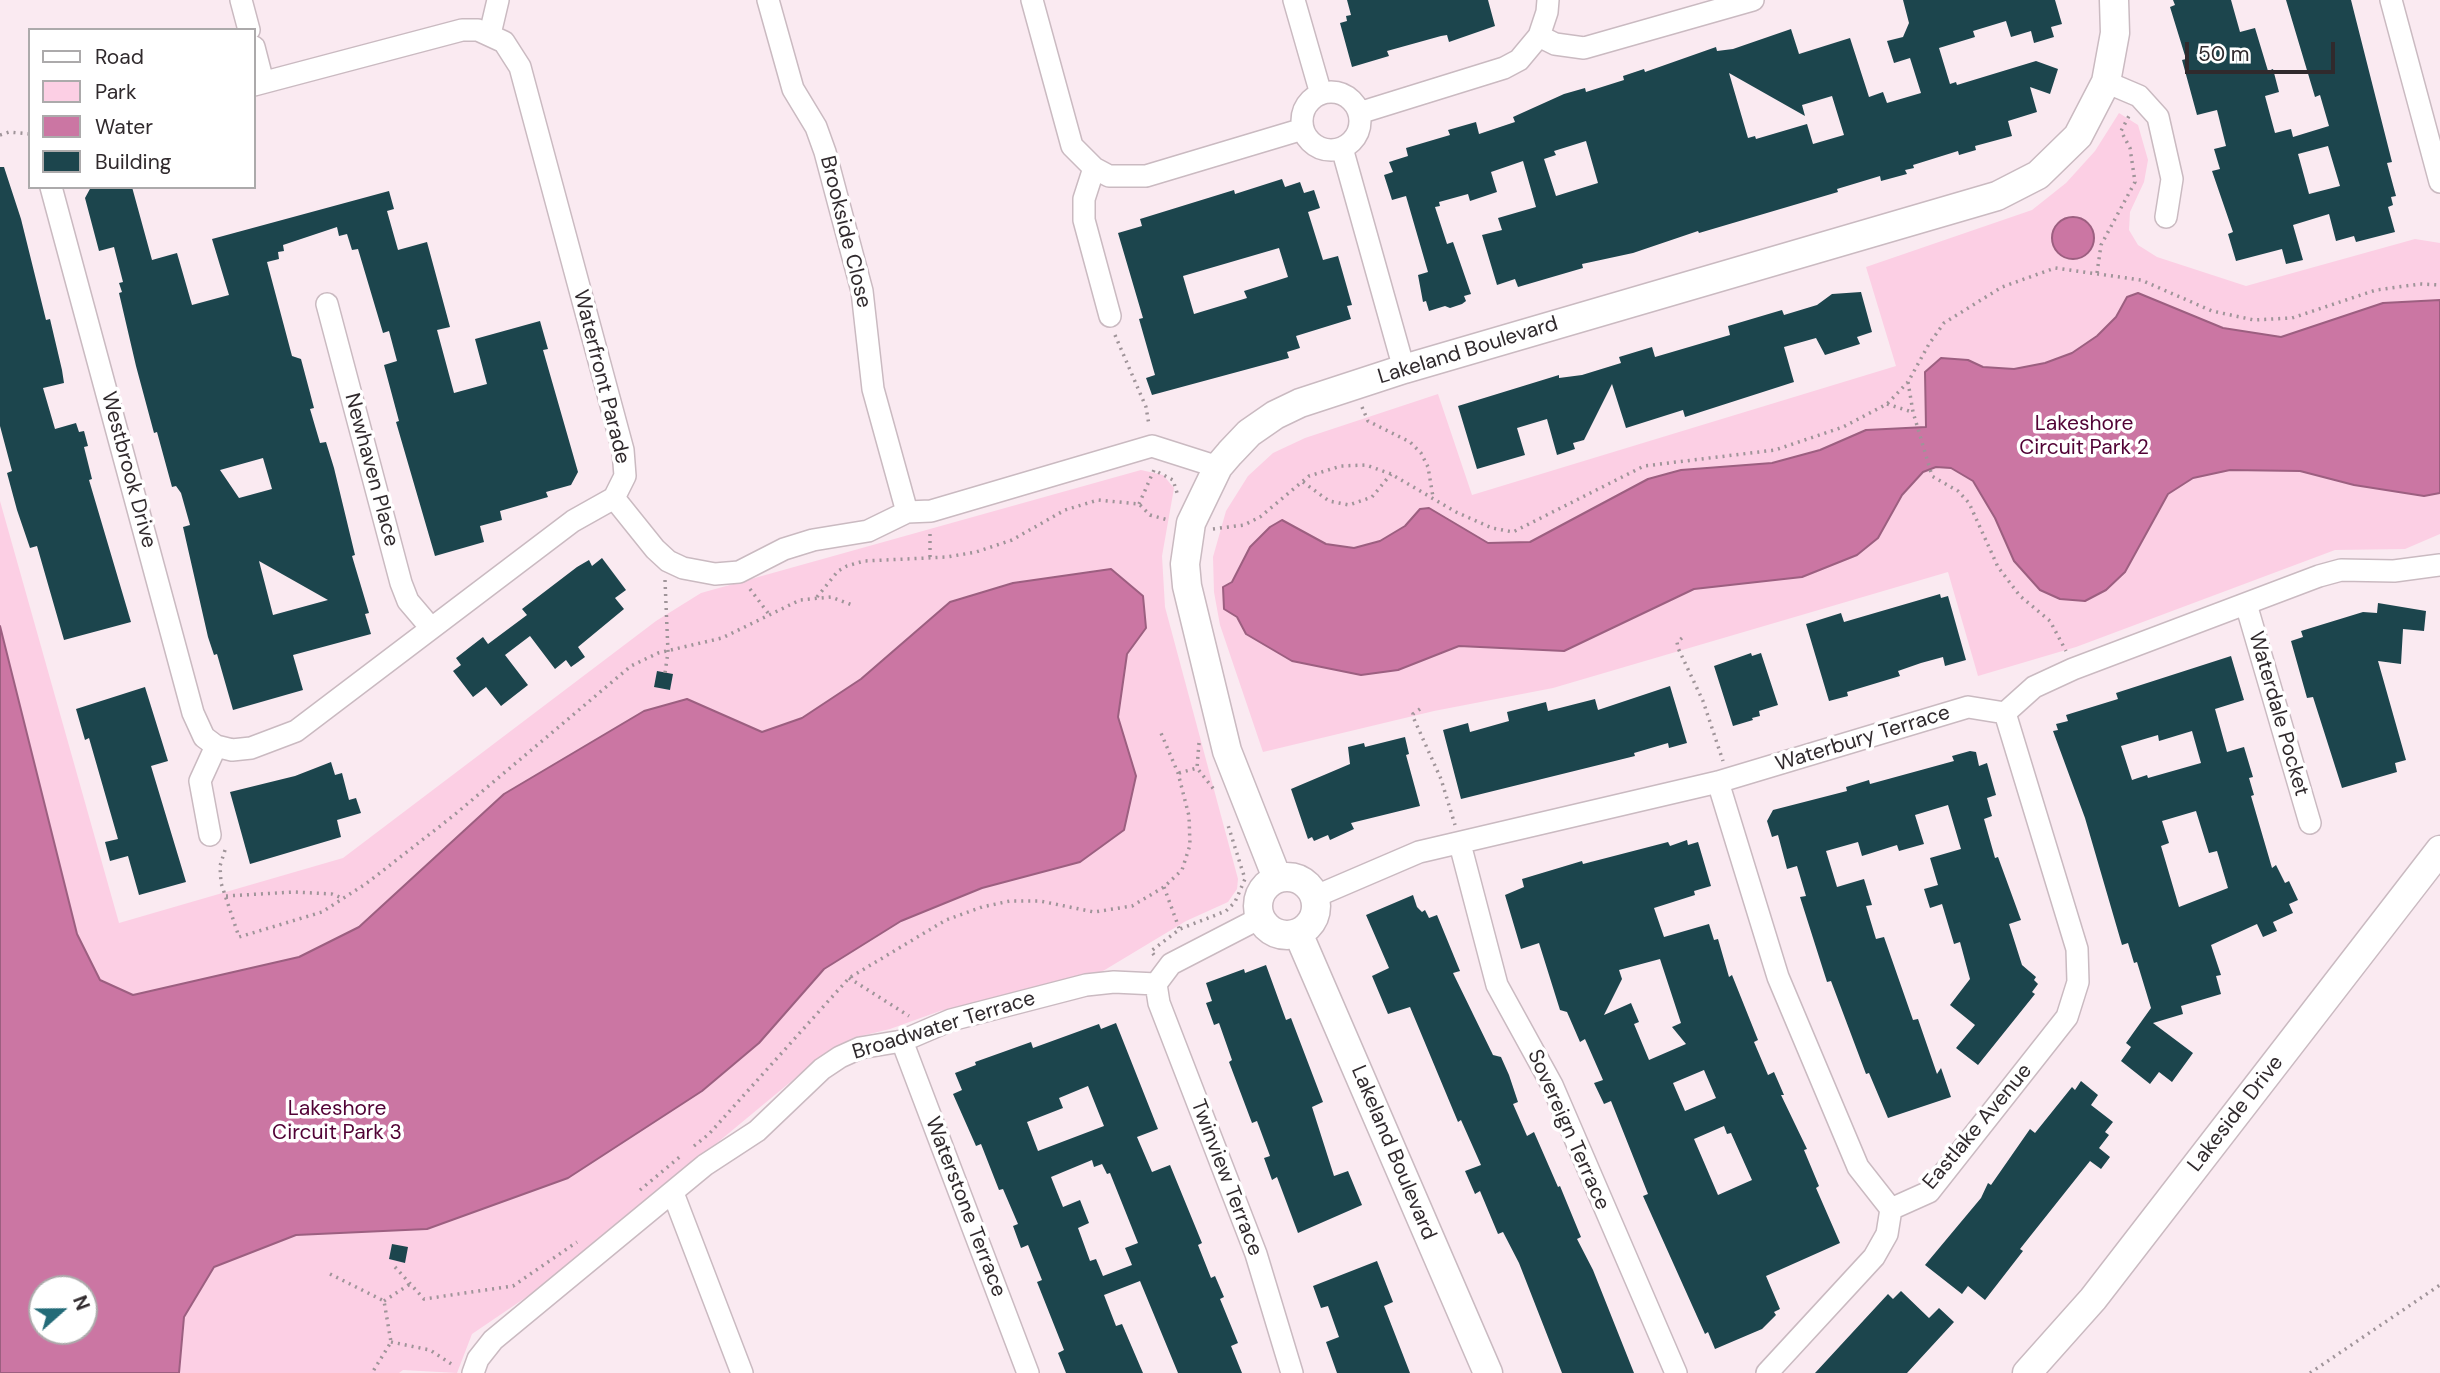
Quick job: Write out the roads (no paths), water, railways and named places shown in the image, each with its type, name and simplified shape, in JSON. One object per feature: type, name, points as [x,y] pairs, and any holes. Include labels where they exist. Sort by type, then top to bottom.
[{"type":"street","points":[[241,0],[248,28]]},
{"type":"street","points":[[256,62],[259,84],[462,30],[490,34],[499,0]]},
{"type":"street","name":"Brookside Close","points":[[768,0],[793,89],[816,127],[828,165],[866,312],[868,364],[873,389],[906,512]]},
{"type":"street","points":[[1032,0],[1072,146],[1094,168],[1109,176],[1146,176],[1303,129]]},
{"type":"street","points":[[1294,0],[1321,94]]},
{"type":"street","points":[[1359,113],[1504,68],[1530,50],[1539,36],[1548,0]]},
{"type":"street","points":[[1539,36],[1555,44],[1584,48],[1753,0]]},
{"type":"street","name":"Lakeland Boulevard","points":[[1277,878],[1227,751],[1190,610],[1185,564],[1191,523],[1217,467],[1249,433],[1275,415],[1404,369],[1997,196],[2038,175],[2078,136],[2106,82],[2115,33],[2114,0]]},
{"type":"street","points":[[2391,0],[2440,182]]},
{"type":"street","name":"Waterfront Parade","points":[[490,34],[504,42],[520,67],[620,437],[625,476],[614,498]]},
{"type":"street","points":[[2106,82],[2140,96],[2158,117],[2172,178],[2166,217]]},
{"type":"street","points":[[1339,93],[1348,97],[1359,113],[1360,121],[1355,137],[1342,148],[1323,149],[1307,138],[1303,129],[1303,112],[1307,104],[1321,94],[1339,93]]},
{"type":"street","points":[[1342,148],[1404,369]]},
{"type":"street","points":[[1094,168],[1084,199],[1084,220],[1110,316]]},
{"type":"street","name":"Westbrook Drive","points":[[52,189],[194,713],[204,737],[216,746]]},
{"type":"street","name":"Newhaven Place","points":[[327,304],[401,583],[408,601],[430,628]]},
{"type":"street","points":[[209,835],[200,781],[216,746],[232,750],[251,748],[296,731],[573,521],[614,498],[625,515],[668,561],[694,570],[739,572],[784,549],[813,540],[868,531],[906,512],[930,511],[1152,446],[1217,467]]},
{"type":"street","points":[[2004,713],[2034,687],[2073,669],[2341,570],[2394,571],[2440,565]]},
{"type":"street","name":"Waterdale Pocket","points":[[2246,604],[2310,823]]},
{"type":"street","name":"Waterbury Terrace","points":[[1314,897],[1419,852],[1723,781],[1968,707],[2004,713]]},
{"type":"street","name":"Eastlake Avenue","points":[[1891,1209],[1929,1192],[2067,1017],[2078,982],[2077,949],[2015,738],[2004,713]]},
{"type":"street","points":[[1723,781],[1778,977],[1858,1167],[1891,1209],[1887,1234],[1874,1257],[1768,1373]]},
{"type":"street","name":"Sovereign Terrace","points":[[1460,844],[1497,985],[1552,1085],[1676,1373]]},
{"type":"street","name":"Lakeside Drive","points":[[2027,1373],[2093,1298],[2440,850]]},
{"type":"street","points":[[1277,878],[1295,878],[1303,882],[1314,897],[1311,922],[1298,933],[1280,934],[1265,925],[1260,918],[1258,899],[1269,883],[1277,878]]},
{"type":"street","points":[[1161,977],[1171,964],[1260,918]]},
{"type":"street","name":"Lakeland Boulevard","points":[[1298,933],[1488,1373]]},
{"type":"street","name":"Broadwater Terrace","points":[[473,1373],[478,1359],[494,1340],[716,1157],[757,1131],[822,1069],[860,1048],[902,1041],[951,1020],[1086,985],[1161,977]]},
{"type":"street","name":"Twinview Terrace","points":[[1161,977],[1158,1003],[1256,1254],[1292,1373]]},
{"type":"street","name":"Waterstone Terrace","points":[[902,1041],[1028,1373]]},
{"type":"street","points":[[673,1193],[742,1373]]},
{"type":"water","points":[[2073,217],[2088,223],[2094,238],[2088,253],[2073,259],[2058,253],[2052,238],[2058,223]]},
{"type":"water","points":[[2138,293],[2223,328],[2281,337],[2383,303],[2440,300],[2440,493],[2424,496],[2354,485],[2300,471],[2230,470],[2193,478],[2168,494],[2125,572],[2106,590],[2085,601],[2060,599],[2040,590],[2014,561],[1995,518],[1973,481],[1951,468],[1936,467],[1923,472],[1902,495],[1878,538],[1857,555],[1802,577],[1694,589],[1564,651],[1459,646],[1398,670],[1361,675],[1292,661],[1246,634],[1237,617],[1224,609],[1223,587],[1232,582],[1250,547],[1270,527],[1282,520],[1326,544],[1354,548],[1380,541],[1405,526],[1420,509],[1429,508],[1488,543],[1530,542],[1648,479],[1681,470],[1772,463],[1820,450],[1866,430],[1926,427],[1925,372],[1941,358],[1968,360],[1983,367],[2014,369],[2045,363],[2072,353],[2097,336],[2116,317],[2127,297]]},
{"type":"water","name":"Lakeshore Circuit Park 3","points":[[1111,569],[1143,596],[1146,628],[1127,654],[1118,717],[1136,776],[1124,830],[1080,862],[982,888],[901,921],[824,969],[759,1043],[702,1091],[568,1178],[427,1229],[296,1235],[214,1267],[184,1317],[179,1373],[0,1373],[0,626],[77,934],[100,980],[133,995],[299,957],[359,927],[504,794],[644,711],[687,699],[762,732],[802,718],[861,679],[950,602],[1013,583]]},
{"type":"park label","name":"Lakeshore Circuit Park 2","points":[[2084,436]]}]
